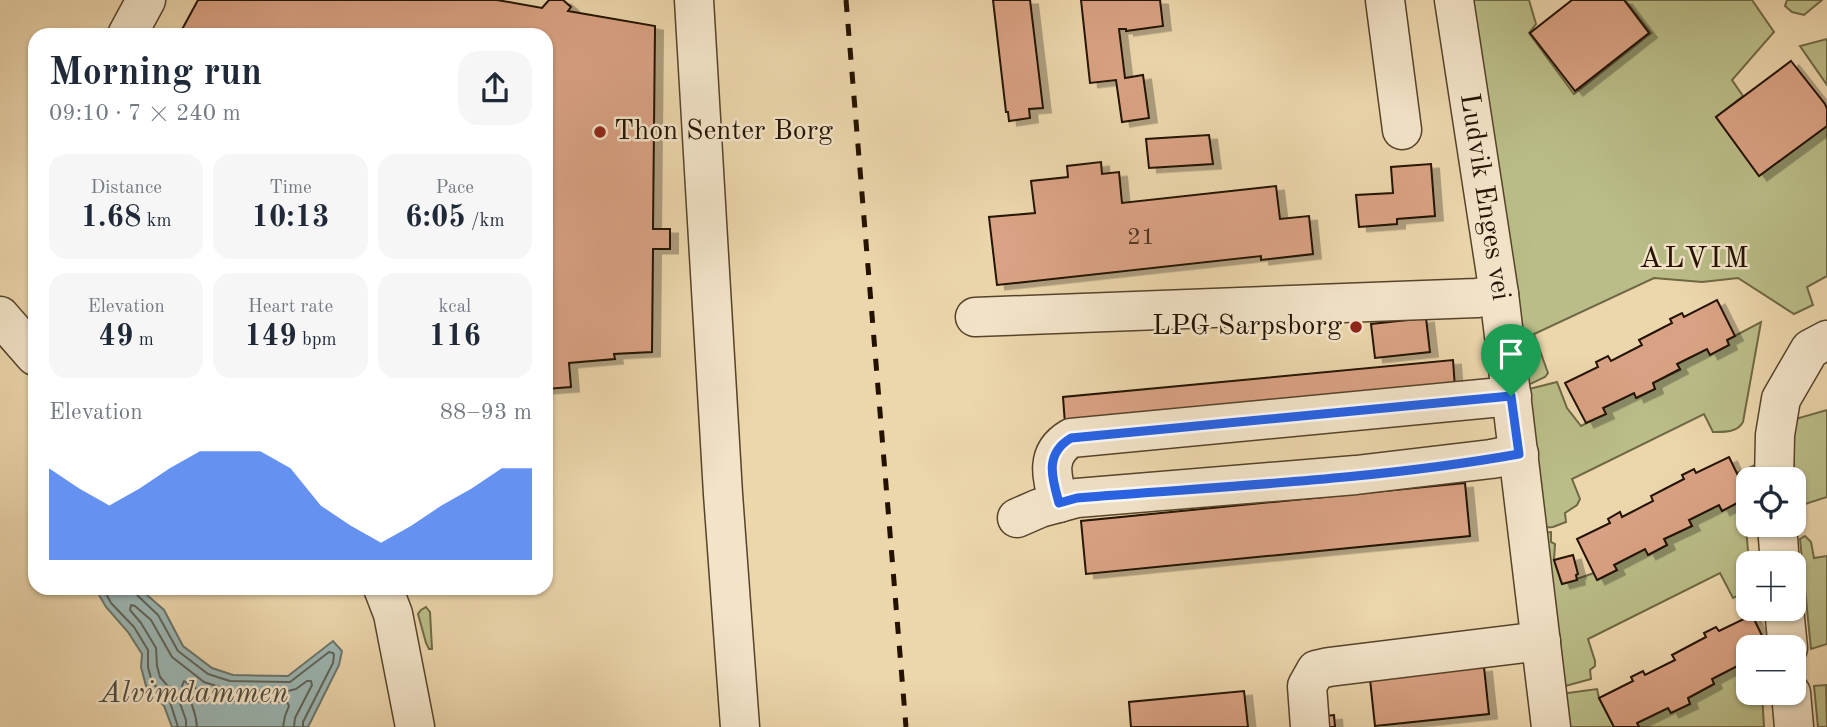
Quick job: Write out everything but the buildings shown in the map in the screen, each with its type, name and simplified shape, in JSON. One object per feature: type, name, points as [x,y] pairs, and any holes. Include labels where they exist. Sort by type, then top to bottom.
[{"type":"street","points":[[131,28],[146,0]]},
{"type":"street","points":[[694,0],[723,494],[740,727]]},
{"type":"street","points":[[1385,0],[1402,130]]},
{"type":"street","name":"Ludvik Enges vei","points":[[1454,0],[1499,294],[1551,727]]},
{"type":"street","points":[[975,317],[1477,298],[1499,294]]},
{"type":"street","points":[[0,316],[28,348]]},
{"type":"street","points":[[1774,467],[1775,435],[1781,399],[1810,349],[1827,341]]},
{"type":"street","points":[[0,352],[28,368]]},
{"type":"street","points":[[1059,503],[1052,477],[1054,457],[1061,444],[1071,438],[1511,396]]},
{"type":"street","points":[[1017,518],[1040,508],[1077,498],[1356,475],[1519,454]]},
{"type":"street","points":[[386,595],[393,614],[415,727]]},
{"type":"street","points":[[1310,727],[1307,686],[1316,670],[1541,641]]},
{"type":"street","points":[[1792,705],[1794,727]]},
{"type":"green space","points":[[1470,0],[1529,0],[1536,24],[1529,33],[1574,94],[1651,33],[1625,0],[1752,0],[1774,32],[1732,80],[1743,96],[1716,117],[1759,175],[1827,126],[1827,276],[1807,287],[1813,305],[1794,314],[1738,278],[1702,282],[1654,278],[1534,334],[1548,373],[1524,387]]},
{"type":"green space","points":[[1787,0],[1822,0],[1804,15],[1792,12],[1785,6]]},
{"type":"green space","points":[[1827,39],[1827,85],[1800,46]]},
{"type":"green space","points":[[1761,322],[1743,422],[1740,426],[1730,431],[1713,432],[1704,414],[1572,479],[1580,499],[1577,505],[1565,513],[1566,522],[1541,528],[1525,390],[1557,382],[1567,408],[1581,426],[1605,414],[1603,408],[1634,393],[1637,398],[1655,389],[1653,383],[1680,370],[1677,364],[1707,349],[1710,355],[1729,345],[1727,340]]},
{"type":"green space","points":[[1827,410],[1827,497],[1806,504],[1806,467],[1794,467],[1792,420]]},
{"type":"green space","points":[[1736,504],[1736,537],[1747,537],[1748,551],[1736,551],[1736,597],[1733,598],[1720,573],[1588,639],[1595,661],[1595,666],[1590,670],[1591,679],[1558,688],[1542,533],[1551,532],[1551,542],[1555,544],[1554,560],[1562,584],[1594,573],[1598,580],[1617,570],[1614,565],[1645,549],[1649,555],[1667,545],[1664,539],[1692,526],[1689,520],[1719,505],[1722,511]]},
{"type":"green space","points":[[1806,537],[1811,542],[1814,558],[1827,556],[1827,644],[1811,649],[1806,599],[1806,551],[1801,551],[1800,539]]},
{"type":"green space","points":[[426,607],[430,612],[432,649],[429,649],[426,643],[418,614]]},
{"type":"green space","points":[[1736,667],[1736,705],[1763,705],[1764,727],[1639,727],[1637,723],[1668,708],[1671,713],[1690,704],[1688,698],[1714,684],[1712,679]]},
{"type":"green space","points":[[1826,685],[1827,727],[1818,727],[1814,686]]},
{"type":"green space","points":[[1597,689],[1614,727],[1564,727],[1560,694]]},
{"type":"water","name":"Alvimdammen","points":[[99,595],[147,595],[164,610],[183,646],[212,668],[233,675],[288,676],[333,641],[342,651],[339,665],[308,727],[172,727],[164,706],[146,686],[141,667],[142,654],[128,632]]},
{"type":"railway","points":[[846,0],[906,727]]},
{"type":"place","name":"Thon Senter Borg","points":[[600,132]]},
{"type":"place","name":"LPG Sarpsborg","points":[[1356,327]]},
{"type":"district","name":"ALVIM","points":[[1695,259]]},
{"type":"route","points":[[1511,396],[1519,454],[1356,475],[1077,498],[1059,503],[1052,477],[1054,457],[1061,444],[1071,438],[1511,396]]}]
